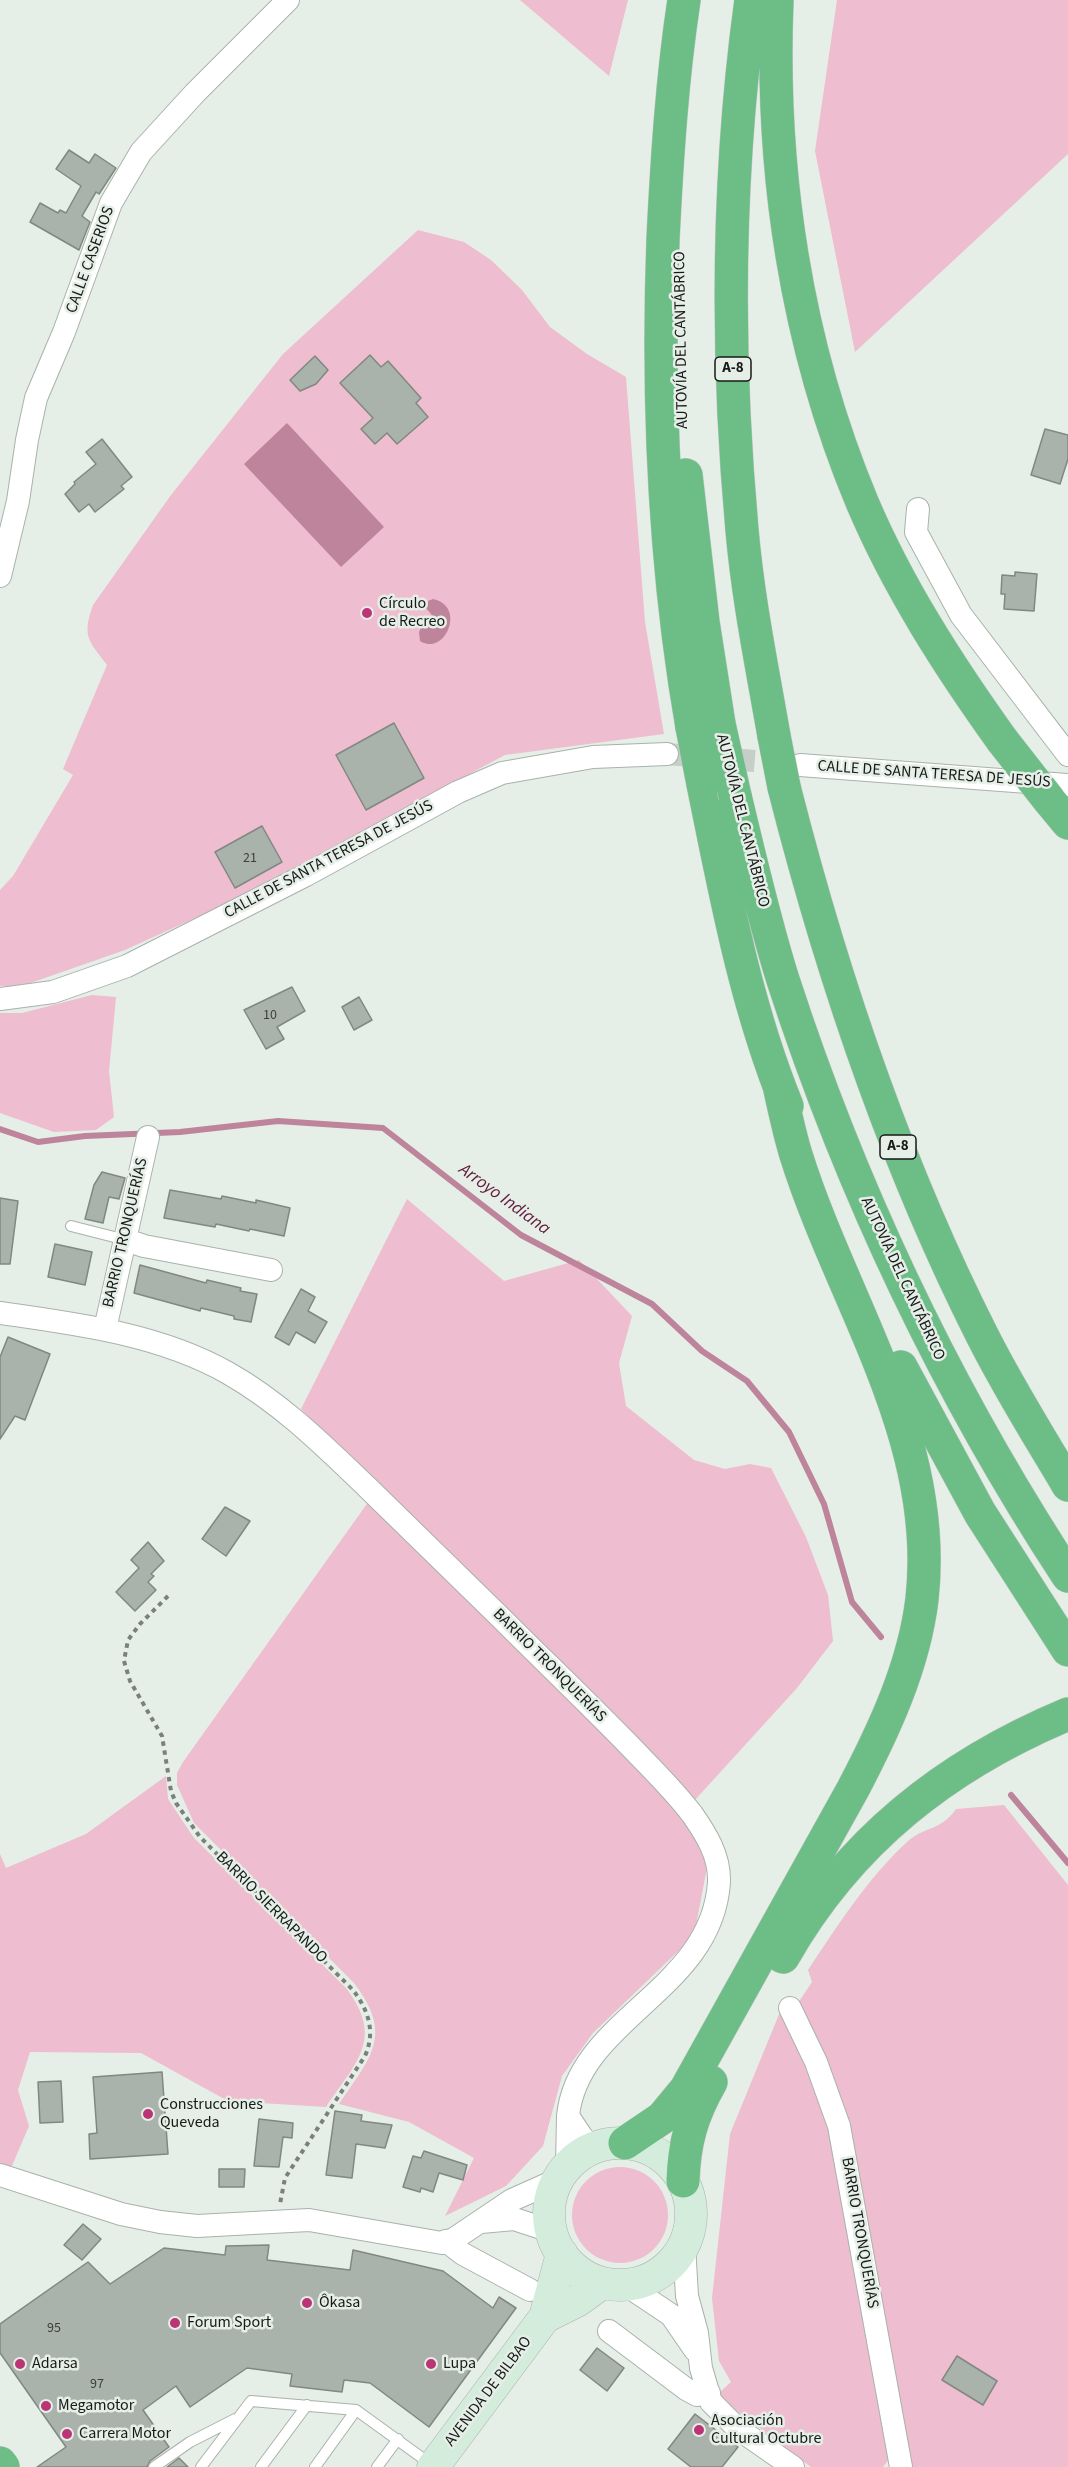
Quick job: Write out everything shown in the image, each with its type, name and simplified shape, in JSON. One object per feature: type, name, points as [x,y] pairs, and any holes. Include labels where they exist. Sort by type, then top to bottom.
[{"type":"highway","points":[[634,2145],[662,2118],[686,2089],[876,1745],[900,1686],[910,1653],[922,1600],[925,1546],[913,1462],[895,1402],[796,1155],[746,977],[703,784],[705,725],[672,574],[663,457],[666,183],[674,78],[684,0]]},
{"type":"highway","name":"AUTOVÍA DEL CANTÁBRICO","points":[[698,0],[684,153],[679,258],[679,337],[705,725],[735,796],[783,979],[835,1129],[872,1219],[951,1381],[1004,1474],[1068,1576]]},
{"type":"highway","name":"A-8","points":[[751,0],[740,99],[733,215],[733,380],[742,531],[752,613],[774,736],[792,776],[843,999],[904,1161],[938,1243],[983,1336],[1068,1485]]},
{"type":"highway","points":[[777,0],[779,153],[798,288],[819,379],[836,431],[879,539],[1011,742],[1063,802]]},
{"type":"highway","points":[[778,1085],[838,1229],[913,1391],[980,1513],[1068,1650]]},
{"type":"highway","points":[[683,2181],[687,2134],[702,2098],[788,1947],[832,1884],[863,1850],[916,1799],[945,1778],[1006,1742],[1068,1714]]},
{"type":"highway","points":[[634,2145],[680,2119],[702,2098]]},
{"type":"highway","points":[[0,2463],[3,2467]]},
{"type":"main road","points":[[634,2145],[659,2155],[673,2166],[683,2181],[691,2206],[691,2220],[684,2245],[671,2263],[654,2276],[614,2284],[545,2317],[556,2242],[550,2204],[563,2173],[593,2149],[634,2145]]},
{"type":"main road","points":[[556,2242],[579,2272],[614,2284]]},
{"type":"main road","name":"AVENIDA DE BILBAO","points":[[433,2467],[545,2317]]},
{"type":"street","name":"CALLE CASERIOS","points":[[0,576],[18,501],[36,398],[64,332],[111,202],[141,152],[195,93],[288,0]]},
{"type":"street","points":[[918,509],[916,532],[961,615],[1068,755]]},
{"type":"street","name":"CALLE DE SANTA TERESA DE JESÚS","points":[[0,999],[53,992],[127,966],[296,880],[450,796],[502,773],[593,757],[667,754]]},
{"type":"street","name":"CALLE DE SANTA TERESA DE JESÚS","points":[[792,776],[1063,802]]},
{"type":"street","name":"BARRIO TRONQUERÍAS","points":[[105,1329],[135,1243],[148,1137]]},
{"type":"street","name":"BARRIO TRONQUERÍAS","points":[[135,1243],[271,1270]]},
{"type":"street","name":"BARRIO TRONQUERÍAS","points":[[0,1313],[105,1329],[181,1352],[226,1372],[267,1398],[311,1433],[611,1727],[678,1797],[702,1828],[712,1846],[718,1869],[717,1897],[704,1937],[689,1960],[591,2059],[574,2087],[568,2116],[563,2173]]},
{"type":"street","name":"BARRIO TRONQUERÍAS","points":[[790,2008],[816,2062],[839,2126],[901,2467]]},
{"type":"street","points":[[568,2116],[593,2149]]},
{"type":"street","points":[[0,2175],[121,2214],[160,2222],[197,2226],[279,2220],[325,2221],[426,2242],[446,2241],[480,2222],[512,2200],[563,2173]]},
{"type":"street","points":[[480,2222],[514,2219],[556,2242]]},
{"type":"street","points":[[446,2241],[453,2249],[530,2290]]},
{"type":"street","points":[[684,2245],[687,2296],[697,2333],[698,2356],[716,2408],[736,2428],[793,2467]]},
{"type":"street","points":[[614,2284],[671,2315],[698,2356]]},
{"type":"street","points":[[609,2331],[686,2389],[696,2395],[709,2393]]},
{"type":"lane","points":[[71,1226],[135,1243]]},
{"type":"lane","points":[[201,2467],[251,2401],[356,2410],[433,2467]]},
{"type":"lane","points":[[261,2467],[307,2405]]},
{"type":"lane","points":[[315,2467],[356,2410]]},
{"type":"lane","points":[[154,2467],[190,2442],[238,2418]]},
{"type":"lane","points":[[377,2467],[398,2439]]},
{"type":"path","name":"BARRIO SIERRAPANDO","points":[[168,1596],[140,1624],[128,1640],[124,1660],[130,1682],[162,1736],[171,1791],[176,1803],[200,1837],[353,1990],[369,2017],[371,2036],[368,2050],[285,2178],[279,2220]]},
{"type":"shaded area","points":[[520,0],[628,0],[609,76]]},
{"type":"shaded area","points":[[837,0],[1068,0],[1068,154],[855,352],[815,151]]},
{"type":"shaded area","name":"Círculo de Recreo","points":[[418,230],[464,242],[491,260],[522,290],[550,327],[587,354],[626,377],[645,622],[664,734],[505,755],[228,903],[125,950],[19,987],[0,986],[0,890],[13,876],[73,775],[63,769],[107,665],[89,637],[88,624],[93,605],[171,495],[283,354]]},
{"type":"shaded area","points":[[287,423],[384,527],[341,567],[244,464]]},
{"type":"shaded area","points":[[433,599],[443,603],[449,611],[450,620],[449,629],[444,637],[429,644],[420,641],[419,632],[423,623],[435,619],[426,608],[428,601]]},
{"type":"shaded area","points":[[92,995],[116,997],[109,1071],[114,1117],[96,1130],[54,1132],[0,1113],[0,1013],[22,1013]]},
{"type":"shaded area","points":[[407,1199],[504,1281],[579,1260],[632,1316],[619,1363],[626,1406],[694,1460],[725,1469],[750,1464],[771,1468],[806,1537],[828,1595],[833,1641],[797,1688],[694,1801],[301,1409]]},
{"type":"shaded area","points":[[369,1501],[679,1808],[709,1857],[694,1936],[593,2033],[562,2076],[543,2146],[506,2186],[445,2216],[474,2158],[409,2122],[339,2104],[360,2073],[374,2045],[373,2017],[366,2001],[354,1983],[194,1823],[177,1785],[177,1773],[183,1762]]},
{"type":"shaded area","points":[[166,1776],[168,1799],[194,1838],[346,1988],[358,2006],[364,2022],[365,2036],[362,2050],[356,2063],[326,2107],[228,2101],[141,2053],[30,2052],[18,2090],[29,2126],[11,2168],[0,2163],[0,1854],[6,1868],[86,1834]]},
{"type":"shaded area","points":[[1004,1805],[1068,1885],[1068,2467],[909,2467],[900,2410],[798,2003],[812,1982],[808,1970],[854,1903],[892,1856],[913,1837],[944,1822],[956,1809]]},
{"type":"shaded area","points":[[780,2012],[830,2121],[852,2263],[889,2459],[883,2467],[811,2467],[728,2404],[719,2393],[731,2382],[719,2361],[712,2298],[730,2134]]},
{"type":"shaded area","points":[[620,2167],[638,2171],[654,2181],[664,2197],[668,2215],[664,2233],[654,2249],[638,2259],[620,2263],[602,2259],[586,2249],[576,2233],[572,2215],[576,2197],[586,2181],[602,2171]]},
{"type":"building","points":[[69,150],[89,163],[95,154],[116,168],[99,194],[96,192],[82,216],[90,222],[79,250],[30,222],[40,203],[58,213],[60,210],[66,213],[81,186],[56,169]]},
{"type":"building","points":[[370,355],[381,367],[388,361],[421,398],[416,403],[428,417],[397,444],[387,433],[375,444],[361,429],[373,418],[340,383]]},
{"type":"building","points":[[315,356],[328,370],[316,384],[300,391],[290,380]]},
{"type":"building","points":[[1045,429],[1068,435],[1068,459],[1060,484],[1031,475]]},
{"type":"building","points":[[102,439],[132,477],[121,486],[124,489],[95,512],[89,504],[79,512],[65,494],[75,484],[74,482],[96,464],[86,452]]},
{"type":"building","points":[[1015,572],[1037,574],[1034,611],[1004,609],[1005,594],[1001,594],[1002,575],[1015,576]]},
{"type":"building","points":[[394,723],[424,778],[366,810],[336,755]]},
{"type":"building","points":[[262,826],[282,862],[235,888],[215,852]]},
{"type":"building","points":[[292,987],[305,1011],[277,1027],[284,1039],[266,1049],[244,1010]]},
{"type":"building","points":[[359,997],[372,1020],[354,1030],[342,1007]]},
{"type":"building","points":[[102,1172],[125,1178],[119,1199],[109,1197],[103,1223],[85,1219],[94,1185]]},
{"type":"building","points":[[170,1190],[221,1199],[222,1196],[256,1203],[256,1200],[290,1208],[284,1236],[250,1229],[249,1231],[216,1224],[215,1227],[164,1218]]},
{"type":"building","points":[[0,1198],[18,1201],[10,1264],[0,1264]]},
{"type":"building","points":[[55,1244],[92,1252],[85,1285],[48,1277]]},
{"type":"building","points":[[140,1265],[206,1283],[207,1280],[241,1288],[240,1291],[257,1294],[251,1322],[134,1293]]},
{"type":"building","points":[[301,1289],[315,1297],[308,1311],[327,1322],[315,1343],[296,1332],[289,1345],[275,1337]]},
{"type":"building","points":[[8,1337],[50,1354],[25,1420],[15,1416],[0,1439],[0,1357]]},
{"type":"building","points":[[225,1507],[250,1521],[226,1556],[202,1539]]},
{"type":"building","points":[[148,1542],[164,1561],[151,1574],[154,1576],[148,1582],[156,1590],[135,1611],[116,1592],[139,1568],[131,1560]]},
{"type":"building","points":[[162,2072],[168,2154],[90,2159],[89,2134],[97,2133],[93,2077]]},
{"type":"building","points":[[61,2081],[63,2122],[40,2123],[38,2082]]},
{"type":"building","points":[[335,2111],[362,2115],[361,2121],[392,2125],[385,2148],[356,2144],[352,2178],[326,2175]]},
{"type":"building","points":[[259,2119],[293,2123],[292,2138],[283,2137],[279,2167],[254,2166]]},
{"type":"building","points":[[424,2151],[467,2165],[463,2180],[439,2173],[433,2192],[421,2188],[420,2192],[403,2187],[413,2156],[421,2158]]},
{"type":"building","points":[[219,2169],[245,2169],[244,2187],[219,2187]]},
{"type":"building","points":[[83,2224],[101,2239],[82,2260],[64,2245]]},
{"type":"building","points":[[269,2245],[267,2260],[350,2270],[353,2250],[443,2271],[493,2308],[499,2297],[516,2308],[429,2427],[370,2383],[344,2380],[342,2392],[290,2386],[292,2374],[247,2368],[190,2407],[176,2386],[143,2410],[169,2447],[150,2461],[147,2467],[37,2467],[66,2447],[0,2353],[0,2324],[88,2262],[110,2284],[164,2248],[225,2255],[226,2246]]},
{"type":"building","points":[[597,2348],[624,2368],[607,2391],[580,2370]]},
{"type":"building","points":[[957,2356],[997,2381],[983,2405],[942,2380]]},
{"type":"building","name":"Asociación Cultural Octubre","points":[[695,2414],[738,2447],[722,2467],[691,2467],[668,2449]]},
{"type":"building","points":[[179,2458],[188,2467],[167,2467]]},
{"type":"waterway","name":"Arroyo Indiana","points":[[0,1129],[38,1142],[85,1136],[180,1132],[278,1121],[383,1128],[521,1235],[652,1304],[702,1351],[747,1381],[789,1432],[824,1504],[852,1602],[881,1637]]},
{"type":"waterway","name":"Arroyo Indiana","points":[[1011,1795],[1068,1863]]},
{"type":"tunnel","points":[[667,754],[791,764]]},
{"type":"place","name":"Círculo de Recreo","points":[[367,613]]},
{"type":"place","name":"Construcciones Queveda","points":[[148,2114]]},
{"type":"place","name":"Ôkasa","points":[[307,2303]]},
{"type":"place","name":"Forum Sport","points":[[175,2323]]},
{"type":"place","name":"Adarsa","points":[[20,2364]]},
{"type":"place","name":"Lupa","points":[[431,2364]]},
{"type":"place","name":"Megamotor","points":[[46,2406]]},
{"type":"place","name":"Asociación Cultural Octubre","points":[[699,2430]]},
{"type":"place","name":"Carrera Motor","points":[[67,2434]]}]
